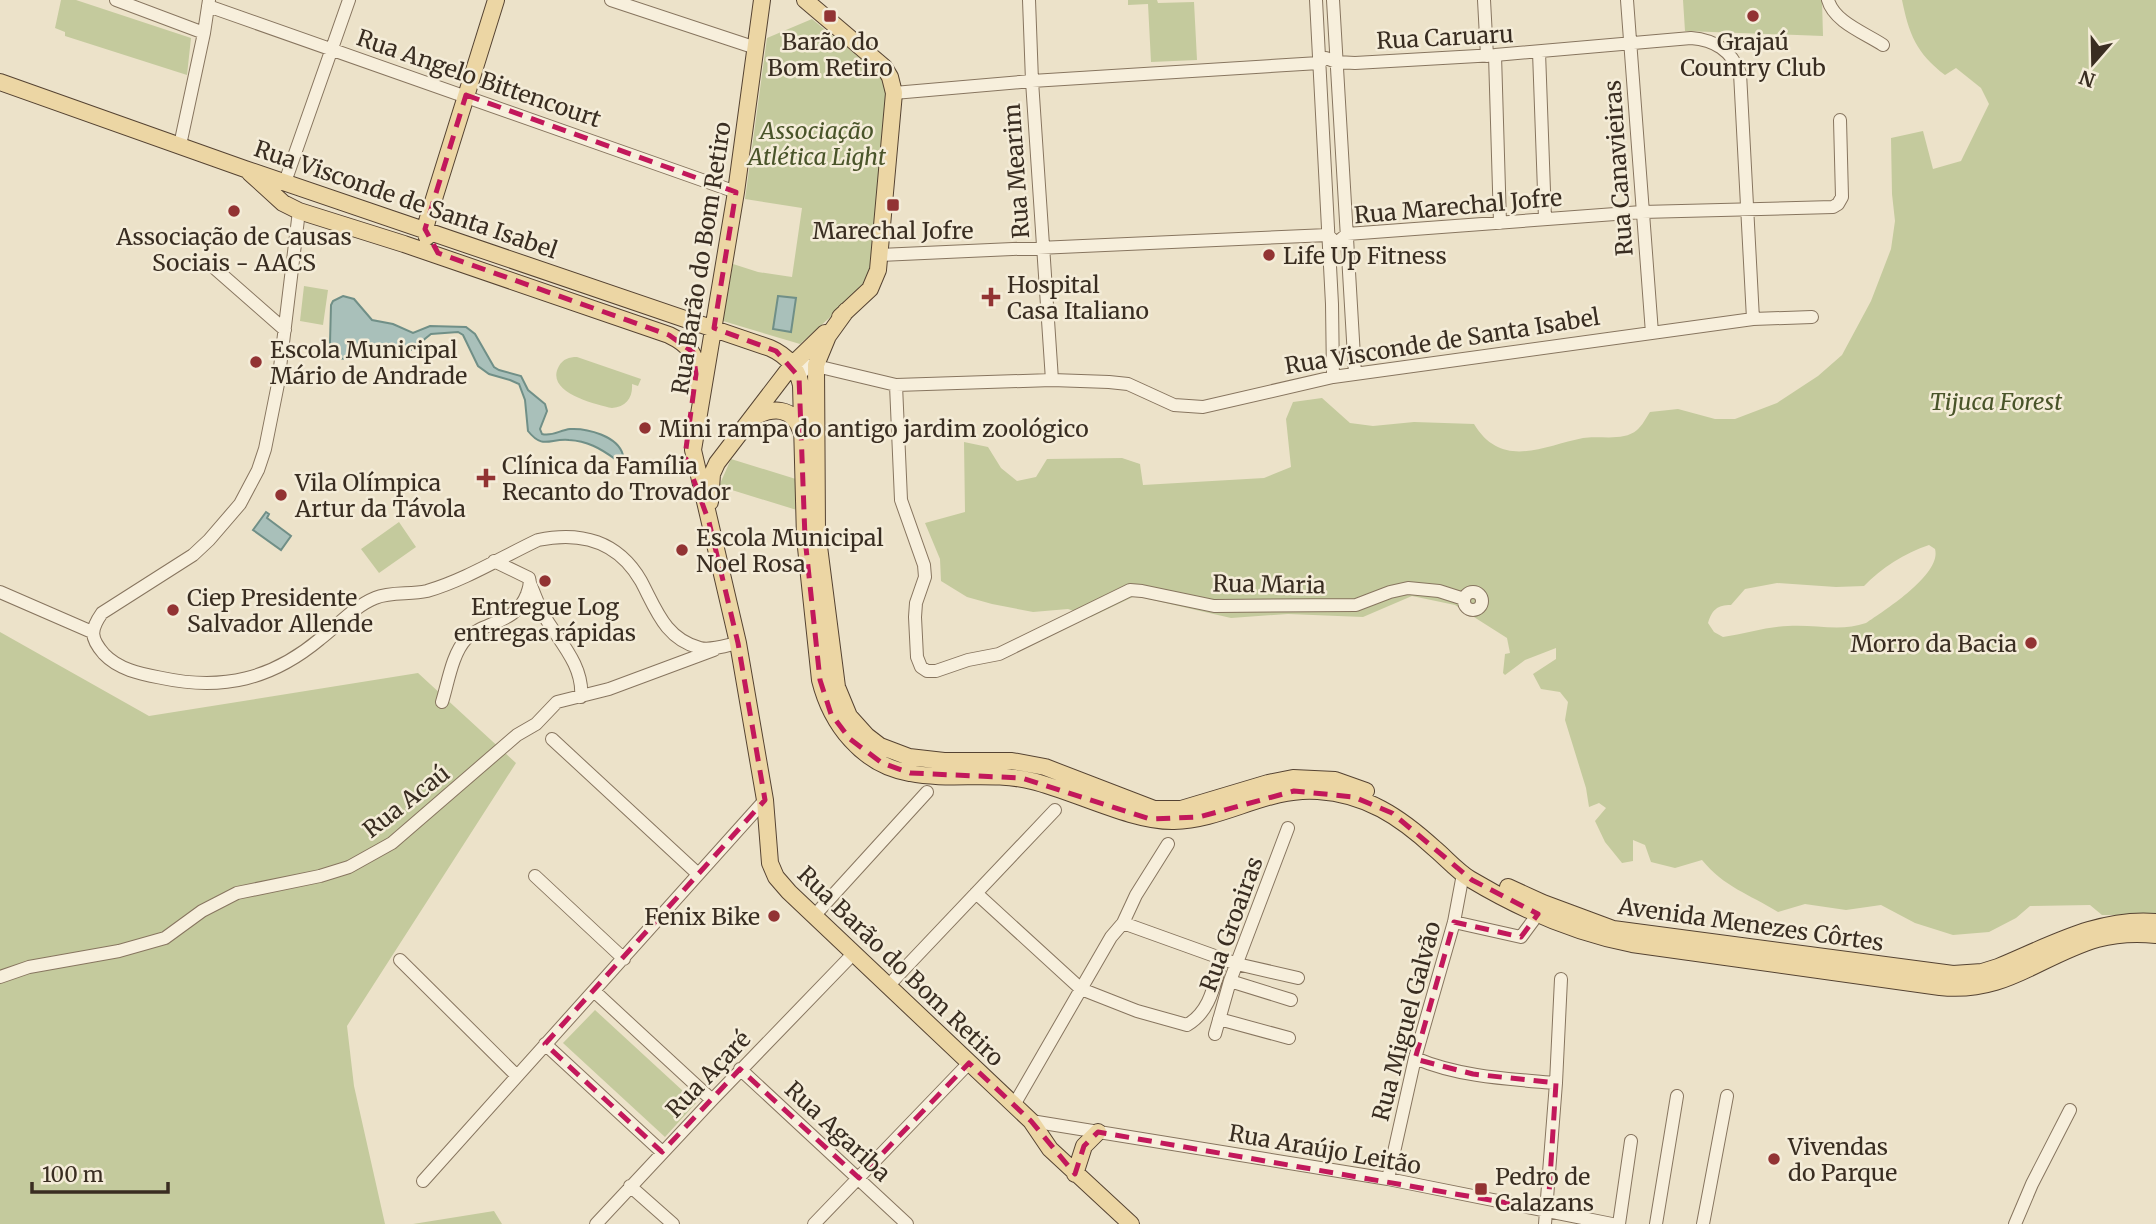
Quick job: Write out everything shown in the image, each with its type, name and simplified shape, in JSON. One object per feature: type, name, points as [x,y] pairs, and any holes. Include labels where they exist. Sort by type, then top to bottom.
[{"type":"main road","points":[[444,258],[431,245],[425,229],[496,0]]},
{"type":"main road","name":"Rua Barão do Bom Retiro","points":[[762,0],[736,192],[694,440],[696,469],[738,643],[765,800],[772,870],[782,885],[853,954],[1031,1121],[1050,1149],[1075,1174],[1131,1224]]},
{"type":"main road","points":[[709,522],[712,474],[717,463],[750,419],[796,371],[846,311],[870,289],[875,281],[880,255],[894,93],[890,77],[884,67],[805,0]]},
{"type":"main road","name":"Rua Visconde de Santa Isabel","points":[[0,82],[245,169],[714,328],[776,351],[796,371]]},
{"type":"main road","name":"Rua Barão do Bom Retiro","points":[[245,169],[283,203],[299,211],[669,335],[689,347],[696,359],[696,374],[685,434],[685,456],[709,522]]},
{"type":"main road","name":"Avenida Menezes Côrtes","points":[[846,311],[828,335],[816,365],[817,531],[837,687],[845,708],[858,727],[880,746],[895,753],[944,761],[1012,761],[1031,764],[1045,767],[1142,806],[1167,810],[1195,806],[1293,778],[1335,780],[1396,805],[1431,831],[1467,865],[1491,879],[1574,915],[1630,932],[1969,974],[1998,967],[2102,925],[2121,921],[2156,922]]},
{"type":"main road","name":"Avenida Menezes Côrtes","points":[[796,371],[803,442],[805,538],[820,680],[831,714],[850,739],[865,753],[882,763],[909,774],[1023,778],[1160,821],[1199,817],[1282,793],[1314,790],[1334,792],[1354,797],[1392,813],[1463,874],[1538,914],[1583,932],[1632,944],[1959,989],[1996,983],[2096,940],[2138,934],[2156,935]]},
{"type":"main road","points":[[750,419],[769,410],[783,410],[796,420],[803,442]]},
{"type":"main road","points":[[1075,1174],[1084,1146],[1098,1132]]},
{"type":"street","points":[[116,0],[204,33]]},
{"type":"street","points":[[285,182],[349,0]]},
{"type":"street","points":[[611,0],[756,48]]},
{"type":"street","name":"Rua Mearim","points":[[1029,0],[1031,81],[1052,380]]},
{"type":"street","points":[[1316,0],[1333,376]]},
{"type":"street","points":[[1333,0],[1355,374]]},
{"type":"street","points":[[1485,0],[1491,56],[1500,223]]},
{"type":"street","name":"Rua Canavieiras","points":[[1627,0],[1652,333]]},
{"type":"street","points":[[1828,0],[1830,9],[1837,16],[1883,45]]},
{"type":"street","points":[[180,145],[209,3]]},
{"type":"street","name":"Rua Angelo Bittencourt","points":[[209,3],[736,192]]},
{"type":"street","name":"Rua Caruaru","points":[[894,93],[1031,81],[1319,66],[1326,58],[1336,66],[1705,39],[1725,50],[1740,73],[1753,319]]},
{"type":"street","points":[[1539,52],[1545,219]]},
{"type":"street","name":"Rua Marechal Jofre","points":[[880,255],[1328,233],[1334,241],[1339,241],[1347,231],[1642,212],[1833,206],[1838,204],[1842,197],[1840,120]]},
{"type":"street","points":[[299,211],[285,330],[265,449],[258,470],[240,504],[193,555],[102,613],[93,625],[92,632],[98,647],[109,660],[123,668],[184,683],[209,685],[262,674],[291,660],[378,597],[425,591],[538,540],[555,536],[579,536],[614,550],[640,579],[660,620],[676,637],[701,649],[738,643]]},
{"type":"street","points":[[211,265],[285,330]]},
{"type":"street","name":"Rua Visconde de Santa Isabel","points":[[816,365],[896,385],[1052,380],[1128,384],[1156,398],[1190,408],[1223,403],[1333,376],[1753,319],[1812,317]]},
{"type":"street","points":[[796,371],[816,365]]},
{"type":"street","name":"Rua Maria","points":[[896,385],[901,500],[924,565],[925,577],[916,603],[915,617],[917,657],[920,667],[927,671],[999,654],[1130,590],[1214,606],[1356,606],[1408,588],[1464,598]]},
{"type":"street","points":[[494,561],[528,578],[542,612],[569,652],[582,684],[581,696]]},
{"type":"street","points":[[442,702],[465,640],[510,616],[525,600],[530,583]]},
{"type":"street","points":[[0,592],[92,632]]},
{"type":"street","name":"Rua Acaú","points":[[0,977],[30,967],[119,951],[165,938],[202,911],[237,893],[320,876],[349,867],[392,843],[517,736],[536,724],[557,702],[610,689],[738,643]]},
{"type":"street","points":[[552,739],[698,874]]},
{"type":"street","points":[[814,916],[928,792]]},
{"type":"street","points":[[423,1181],[765,800]]},
{"type":"street","points":[[887,986],[1055,810]]},
{"type":"street","name":"Rua Groairas","points":[[1214,1034],[1230,981],[1288,828]]},
{"type":"street","points":[[1014,1105],[1168,844]]},
{"type":"street","name":"Rua Miguel Galvão","points":[[1388,1179],[1415,1058],[1454,922],[1463,874]]},
{"type":"street","points":[[535,876],[624,959]]},
{"type":"street","points":[[976,893],[1081,989],[1097,997],[1187,1026],[1200,1018],[1212,994],[1222,958]]},
{"type":"street","points":[[1454,922],[1521,937],[1538,914]]},
{"type":"street","points":[[1123,923],[1237,964],[1298,978]]},
{"type":"street","name":"Rua Açaré","points":[[596,1224],[740,1069],[853,954]]},
{"type":"street","points":[[400,960],[517,1076]]},
{"type":"street","points":[[1545,1224],[1561,979]]},
{"type":"street","points":[[1230,981],[1291,1000]]},
{"type":"street","points":[[594,991],[712,1100]]},
{"type":"street","points":[[1219,1019],[1290,1038]]},
{"type":"street","points":[[545,1044],[663,1152]]},
{"type":"street","points":[[1415,1058],[1440,1068],[1473,1074],[1556,1083]]},
{"type":"street","points":[[814,1224],[969,1063]]},
{"type":"street","name":"Rua Agariba","points":[[740,1069],[907,1224]]},
{"type":"street","points":[[1656,1224],[1677,1096]]},
{"type":"street","points":[[1703,1224],[1727,1096]]},
{"type":"street","points":[[2015,1224],[2070,1110]]},
{"type":"street","name":"Rua Araújo Leitão","points":[[1031,1121],[1388,1179],[1612,1224]]},
{"type":"street","points":[[1619,1224],[1631,1141]]},
{"type":"street","points":[[630,1186],[673,1224]]},
{"type":"highlighted area","points":[[466,95],[736,192],[714,328],[776,351],[799,377],[805,538],[820,680],[831,714],[850,739],[882,763],[910,773],[1022,778],[1150,819],[1199,817],[1294,791],[1354,797],[1392,813],[1472,880],[1538,914],[1521,937],[1454,922],[1415,1059],[1473,1074],[1556,1083],[1548,1210],[1098,1132],[1084,1146],[1075,1174],[1031,1121],[969,1063],[859,1178],[740,1069],[662,1152],[545,1044],[765,800],[738,643],[709,522],[685,456],[696,374],[693,352],[669,335],[438,253],[425,229]]},
{"type":"green space","points":[[61,0],[76,0],[191,38],[187,75],[65,36],[65,32],[55,28]]},
{"type":"green space","points":[[1128,0],[1194,2],[1197,60],[1151,62],[1148,4],[1128,5]]},
{"type":"green space","name":"Grajaú Country Club","points":[[1683,0],[1822,0],[1823,36],[1685,31]]},
{"type":"green space","name":"Tijuca Forest","points":[[1902,0],[2156,0],[2156,915],[2102,915],[2090,905],[2030,906],[2016,918],[1989,932],[1953,935],[1915,923],[1881,905],[1846,910],[1805,904],[1778,912],[1728,884],[1702,860],[1675,868],[1651,862],[1645,845],[1633,840],[1633,861],[1622,863],[1605,842],[1595,821],[1606,808],[1599,803],[1589,807],[1586,788],[1565,720],[1568,702],[1560,692],[1541,689],[1533,674],[1556,659],[1556,648],[1525,660],[1505,675],[1505,654],[1510,653],[1507,638],[1455,605],[1412,596],[1363,617],[1288,614],[1231,618],[1135,596],[1091,617],[1068,609],[1033,612],[992,604],[967,597],[941,581],[940,559],[925,523],[965,512],[964,442],[988,447],[1001,468],[1017,481],[1036,477],[1047,459],[1122,458],[1140,464],[1143,485],[1264,478],[1291,467],[1286,419],[1293,402],[1322,398],[1350,423],[1373,426],[1414,422],[1474,424],[1485,438],[1497,447],[1510,451],[1538,449],[1589,437],[1625,436],[1639,428],[1650,412],[1678,409],[1715,419],[1735,419],[1777,403],[1818,376],[1842,355],[1871,301],[1891,249],[1895,221],[1891,138],[1923,131],[1933,169],[1961,161],[1989,104],[1981,88],[1956,68],[1945,75],[1927,59],[1915,42]],"holes":[[[1929,545],[1935,549],[1935,559],[1921,580],[1898,600],[1866,623],[1857,626],[1780,627],[1723,637],[1714,632],[1708,623],[1716,609],[1731,605],[1745,589],[1777,583],[1864,586],[1902,557]]]},
{"type":"green space","name":"Associação Atlética Light","points":[[812,19],[878,73],[885,82],[887,93],[871,270],[863,288],[800,344],[723,321],[733,264],[758,272],[792,277],[802,208],[745,199],[767,38]]},
{"type":"green space","points":[[304,286],[328,290],[323,325],[300,321]]},
{"type":"green space","points":[[577,357],[641,379],[638,386],[632,384],[630,397],[621,406],[612,408],[584,400],[565,390],[556,375],[562,362]]},
{"type":"green space","points":[[731,459],[799,480],[800,511],[719,486]]},
{"type":"green space","points":[[399,522],[416,547],[379,573],[361,549]]},
{"type":"green space","points":[[0,632],[149,716],[418,673],[516,763],[347,1026],[354,1086],[385,1224],[0,1224]]},
{"type":"green space","points":[[595,1010],[696,1103],[665,1137],[563,1043]]},
{"type":"green space","points":[[494,1211],[502,1224],[413,1224]]},
{"type":"water","points":[[343,296],[354,299],[372,320],[393,324],[413,333],[430,326],[466,327],[475,334],[494,367],[521,376],[528,390],[545,404],[547,411],[540,429],[542,434],[549,435],[570,429],[601,434],[615,443],[623,455],[615,459],[599,448],[582,442],[543,442],[533,437],[528,431],[525,400],[519,384],[489,374],[478,366],[463,335],[458,332],[431,334],[411,350],[385,345],[345,359],[338,358],[330,343],[331,305]]},
{"type":"water","points":[[778,296],[796,298],[791,332],[773,329]]},
{"type":"water","points":[[266,512],[269,514],[267,518],[291,536],[281,550],[253,530]]},
{"type":"place","name":"Barão do Bom Retiro","points":[[830,16]]},
{"type":"place","name":"Grajaú Country Club","points":[[1753,16]]},
{"type":"place","name":"Marechal Jofre","points":[[893,205]]},
{"type":"place","name":"Associação de Causas Sociais - AACS","points":[[234,211]]},
{"type":"place","name":"Life Up Fitness","points":[[1269,255]]},
{"type":"place","name":"Hospital Casa Italiano","points":[[991,297]]},
{"type":"place","name":"Escola Municipal Mário de Andrade","points":[[256,362]]},
{"type":"place","name":"Mini rampa do antigo jardim zoológico","points":[[645,428]]},
{"type":"place","name":"Clínica da Família Recanto do Trovador","points":[[486,478]]},
{"type":"place","name":"Vila Olímpica Artur da Távola","points":[[281,495]]},
{"type":"place","name":"Escola Municipal Noel Rosa","points":[[682,550]]},
{"type":"place","name":"Entregue Log entregas rápidas","points":[[545,581]]},
{"type":"place","name":"Ciep Presidente Salvador Allende","points":[[173,610]]},
{"type":"place","name":"Morro da Bacia","points":[[2031,643]]},
{"type":"place","name":"Fenix Bike","points":[[774,916]]},
{"type":"place","name":"Vivendas do Parque","points":[[1774,1159]]},
{"type":"place","name":"Pedro de Calazans","points":[[1481,1189]]}]
